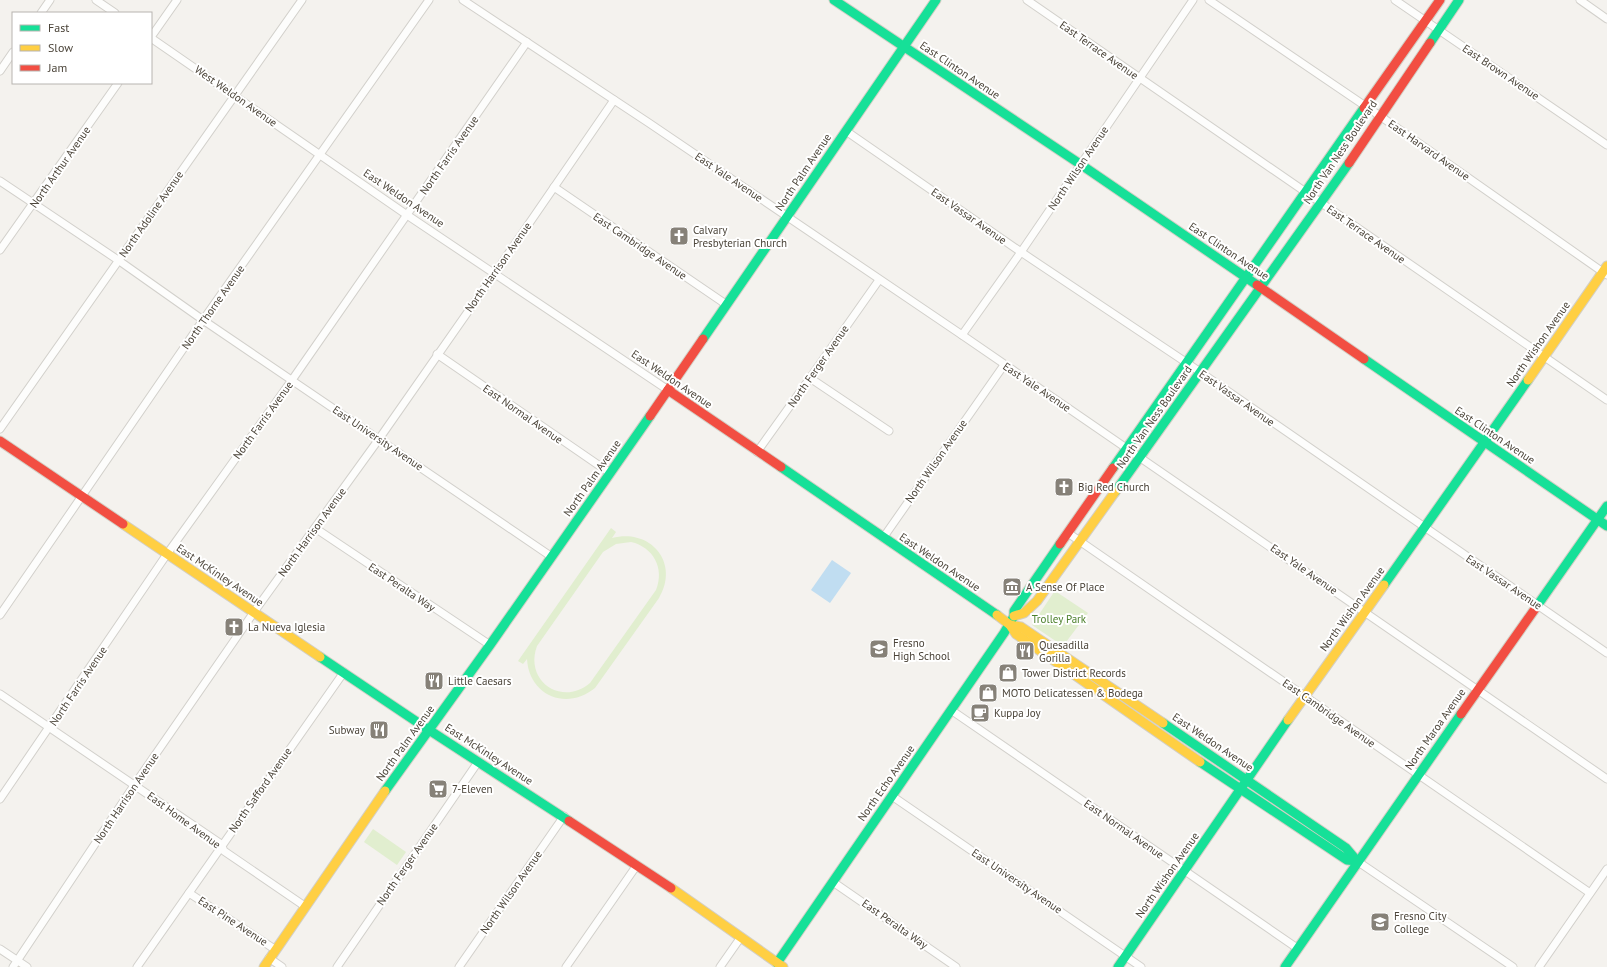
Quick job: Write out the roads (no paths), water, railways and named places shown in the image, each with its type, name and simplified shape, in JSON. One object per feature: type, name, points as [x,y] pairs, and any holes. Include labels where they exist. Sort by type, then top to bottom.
[{"type":"main road","name":"East Clinton Avenue","points":[[834,0],[1080,164],[1607,526]]},
{"type":"main road","name":"North Palm Avenue","points":[[264,967],[363,821],[552,557],[788,217],[936,0]]},
{"type":"main road","name":"North Van Ness Boulevard","points":[[1440,0],[1014,611],[1014,616],[1020,616],[1030,609],[1140,457],[1321,203],[1458,0]]},
{"type":"main road","name":"North Wishon Avenue","points":[[1118,967],[1305,695],[1425,528],[1544,356],[1606,271]]},
{"type":"main road","name":"East Weldon Avenue","points":[[668,390],[1010,625],[1016,634],[1240,790],[1347,860],[1357,862]]},
{"type":"main road","name":"East McKinley Avenue","points":[[0,441],[429,730],[564,816],[637,865],[780,965]]},
{"type":"main road","name":"North Maroa Avenue","points":[[1285,967],[1418,774],[1607,506]]},
{"type":"main road","name":"North Echo Avenue","points":[[780,965],[833,882],[1010,625],[1014,616]]},
{"type":"main road","name":"East Weldon Avenue","points":[[1010,625],[1021,627],[1111,687],[1346,848],[1357,862]]},
{"type":"main road","points":[[1105,696],[1111,687]]},
{"type":"main road","points":[[1170,741],[1176,732]]},
{"type":"street","points":[[41,12],[50,0]]},
{"type":"street","points":[[96,0],[114,12]]},
{"type":"street","points":[[152,36],[177,0]]},
{"type":"street","name":"North Adoline Avenue","points":[[0,429],[302,0]]},
{"type":"street","name":"North Thorne Avenue","points":[[0,615],[203,320],[429,0]]},
{"type":"street","name":"East Yale Avenue","points":[[463,0],[788,217],[1128,448],[1607,779]]},
{"type":"street","name":"East Terrace Avenue","points":[[1027,0],[1607,400]]},
{"type":"street","name":"North Wilson Avenue","points":[[962,335],[1021,252],[1193,0]]},
{"type":"street","name":"East Harvard Avenue","points":[[1209,0],[1606,271]]},
{"type":"street","name":"East Brown Avenue","points":[[1396,0],[1607,145]]},
{"type":"street","points":[[1580,0],[1607,19]]},
{"type":"street","name":"West Weldon Avenue","points":[[152,38],[320,155]]},
{"type":"street","name":"North Farris Avenue","points":[[0,799],[167,554],[292,380],[527,42]]},
{"type":"street","points":[[0,71],[12,53]]},
{"type":"street","name":"North Arthur Avenue","points":[[0,250],[117,84]]},
{"type":"street","name":"North Harrison Avenue","points":[[13,967],[135,784],[254,612],[379,439],[614,100]]},
{"type":"street","name":"East Vassar Avenue","points":[[846,130],[1021,252],[1187,363],[1607,653]]},
{"type":"street","name":"East Weldon Avenue","points":[[320,155],[668,390]]},
{"type":"street","name":"East University Avenue","points":[[0,181],[33,205],[118,260],[203,320],[552,557]]},
{"type":"street","name":"East Cambridge Avenue","points":[[554,187],[727,305]]},
{"type":"street","name":"North Ferger Avenue","points":[[757,452],[879,280]]},
{"type":"street","name":"East Normal Avenue","points":[[437,354],[610,473]]},
{"type":"street","name":"North Wilson Avenue","points":[[883,538],[1004,365]]},
{"type":"street","points":[[810,378],[889,431]]},
{"type":"street","name":"East Peralta Way","points":[[315,528],[490,645]]},
{"type":"street","name":"East Cambridge Avenue","points":[[1068,533],[1590,893]]},
{"type":"street","name":"North Safford Avenue","points":[[137,967],[344,672]]},
{"type":"street","name":"East Home Avenue","points":[[0,694],[222,844],[224,851],[306,907]]},
{"type":"street","name":"East Normal Avenue","points":[[951,710],[1297,948]]},
{"type":"street","name":"North Ferger Avenue","points":[[336,967],[478,762]]},
{"type":"street","name":"East University Avenue","points":[[892,796],[1141,967]]},
{"type":"street","name":"North Wilson Avenue","points":[[459,967],[564,816]]},
{"type":"street","name":"East Weldon Avenue","points":[[1357,862],[1513,967]]},
{"type":"street","points":[[566,967],[637,865]]},
{"type":"street","points":[[1539,967],[1607,869]]},
{"type":"street","name":"East Peralta Way","points":[[833,882],[956,967]]},
{"type":"street","name":"East Pine Avenue","points":[[189,893],[276,950]]},
{"type":"street","points":[[720,967],[741,937]]},
{"type":"street","points":[[0,949],[27,967]]},
{"type":"street","name":"East Pine Avenue","points":[[269,958],[282,967]]},
{"type":"water","points":[[832,560],[851,573],[830,603],[811,590]]},
{"type":"place","name":"Calvary Presbyterian Church","points":[[679,236]]},
{"type":"place","name":"Big Red Church","points":[[1064,487]]},
{"type":"place","name":"A Sense Of Place","points":[[1012,587]]},
{"type":"place","name":"La Nueva Iglesia","points":[[234,627]]},
{"type":"place","name":"Fresno High School","points":[[879,649]]},
{"type":"place","name":"Quesadilla Gorilla","points":[[1025,651]]},
{"type":"place","name":"Tower District Records","points":[[1008,673]]},
{"type":"place","name":"Little Caesars","points":[[434,681]]},
{"type":"place","name":"MOTO Delicatessen & Bodega","points":[[988,693]]},
{"type":"place","name":"Kuppa Joy","points":[[980,713]]},
{"type":"place","name":"Subway","points":[[379,730]]},
{"type":"place","name":"7-Eleven","points":[[438,789]]},
{"type":"place","name":"Fresno City College","points":[[1380,922]]},
{"type":"park label","name":"Trolley Park","points":[[1059,619]]}]
